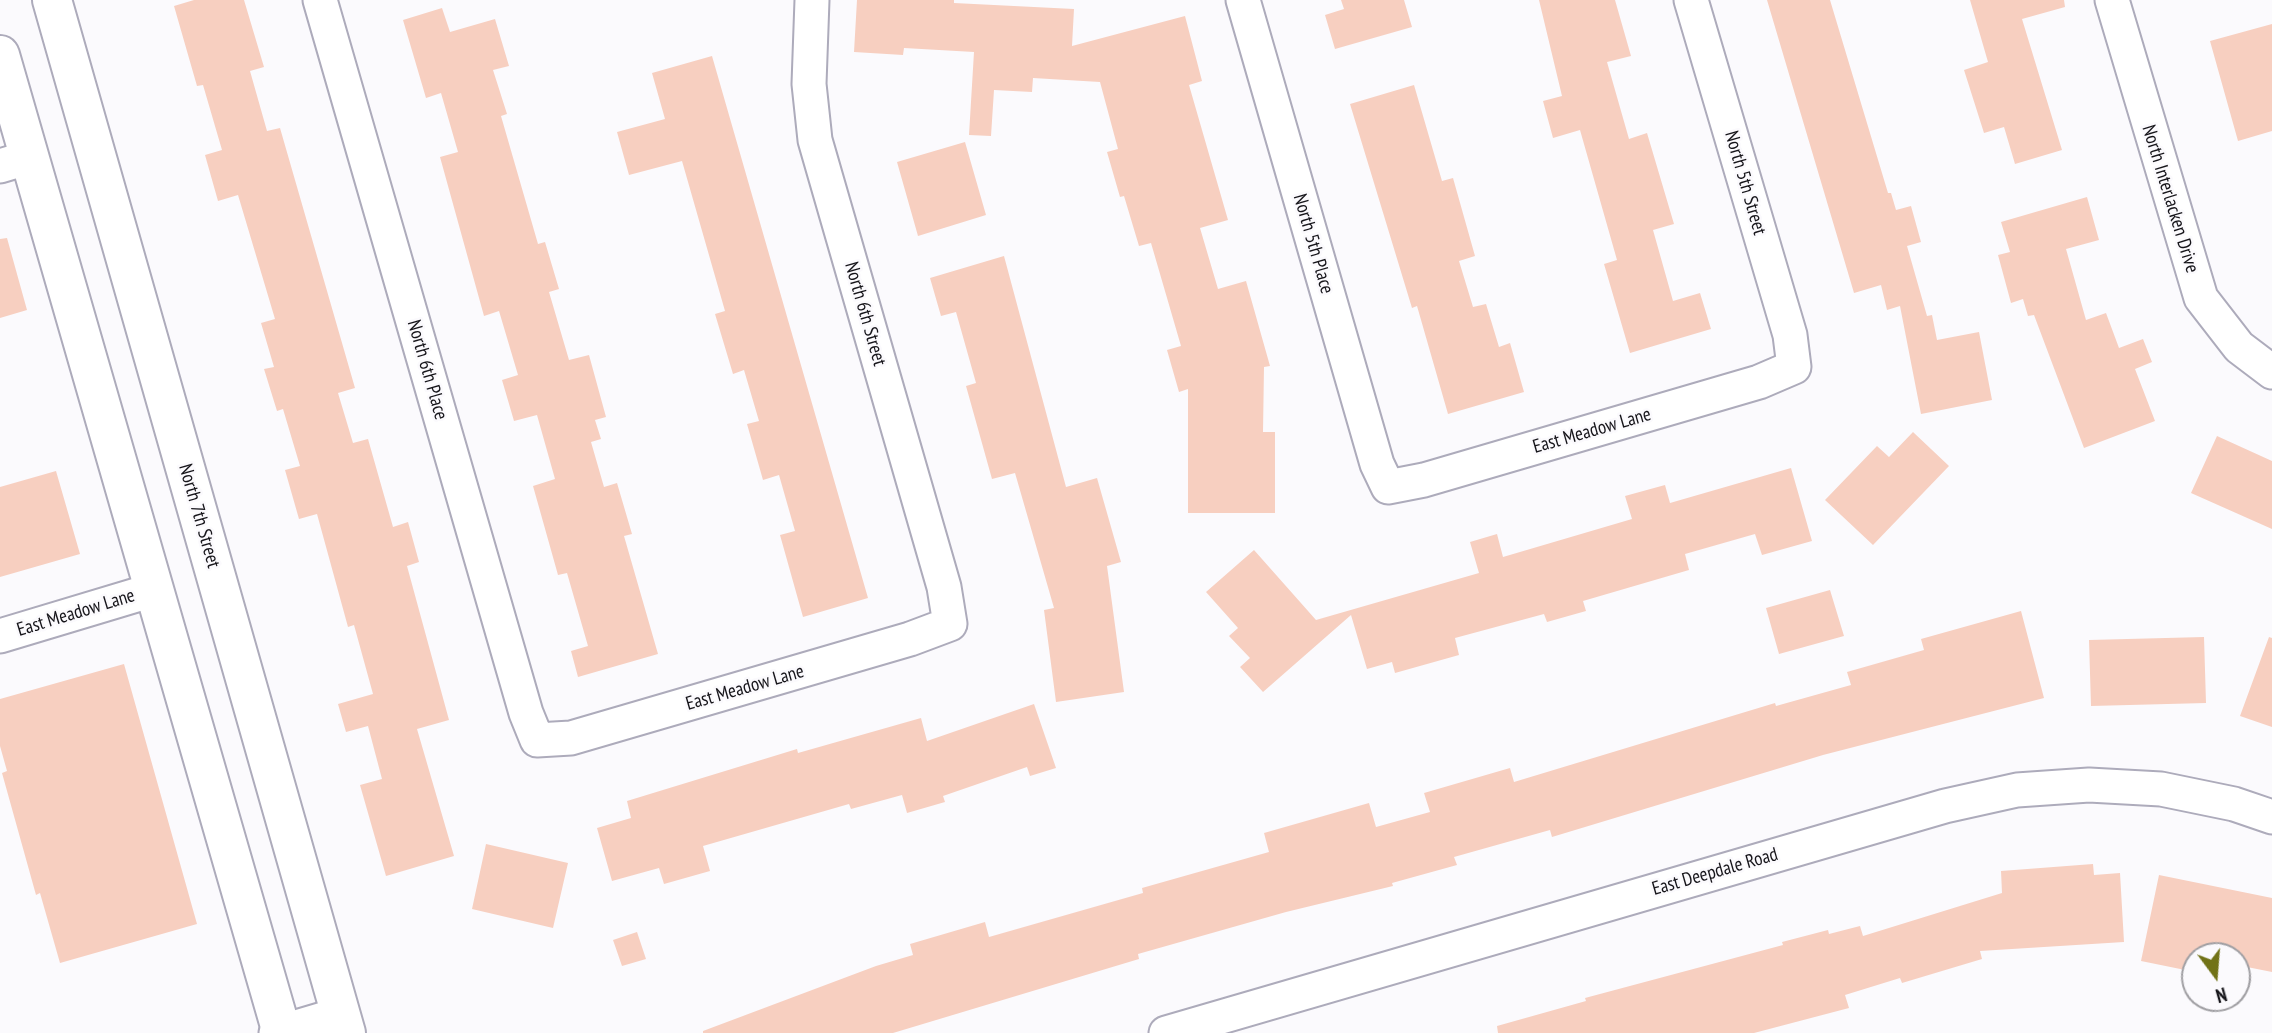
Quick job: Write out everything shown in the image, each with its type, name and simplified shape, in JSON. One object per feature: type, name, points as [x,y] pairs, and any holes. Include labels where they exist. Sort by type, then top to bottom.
[{"type":"main road","name":"North 7th Street","points":[[52,0],[343,1023]]},
{"type":"main road","points":[[0,55],[15,162],[101,402],[280,1032]]},
{"type":"main road","points":[[101,402],[160,385]]},
{"type":"street","name":"North 6th Place","points":[[320,0],[526,713],[537,740]]},
{"type":"street","name":"North 6th Street","points":[[811,0],[809,84],[815,140],[944,587],[950,624]]},
{"type":"street","name":"North 5th Place","points":[[1242,0],[1377,464],[1388,487]]},
{"type":"street","name":"North 5th Street","points":[[1691,0],[1790,335],[1794,367]]},
{"type":"street","name":"North Interlacken Drive","points":[[2112,0],[2202,298],[2239,347],[2272,372]]},
{"type":"street","name":"East Meadow Lane","points":[[1388,487],[1424,480],[1759,382],[1794,367]]},
{"type":"street","name":"East Meadow Lane","points":[[0,636],[153,590]]},
{"type":"street","name":"East Meadow Lane","points":[[537,740],[571,738],[910,639],[950,624]]},
{"type":"street","name":"East Deepdale Road","points":[[1166,1033],[1910,816],[2017,790],[2089,785],[2161,789],[2234,804],[2272,817]]},
{"type":"street","points":[[280,1032],[343,1023]]},
{"type":"building","points":[[194,0],[244,0],[264,67],[250,71],[267,131],[280,128],[355,388],[338,393],[353,443],[368,439],[393,527],[408,522],[419,562],[407,566],[449,720],[417,729],[454,856],[386,876],[360,785],[382,779],[368,726],[346,732],[338,704],[373,694],[354,625],[348,627],[317,514],[299,519],[285,470],[300,466],[283,409],[277,411],[264,369],[274,367],[261,323],[275,319],[238,195],[218,201],[205,155],[222,150],[203,85],[197,86],[174,6]]},
{"type":"building","points":[[857,0],[954,0],[954,3],[1074,9],[1072,46],[1185,16],[1202,81],[1189,85],[1228,220],[1200,228],[1218,289],[1246,281],[1270,366],[1264,367],[1263,432],[1275,432],[1275,513],[1188,513],[1188,389],[1179,392],[1167,350],[1181,346],[1151,243],[1139,246],[1124,196],[1120,197],[1107,152],[1118,149],[1100,82],[1033,78],[1032,92],[994,90],[991,136],[969,135],[974,52],[904,48],[903,55],[854,52]]},
{"type":"building","points":[[1341,0],[1404,0],[1412,27],[1335,49],[1325,15],[1344,9]]},
{"type":"building","points":[[1539,0],[1615,0],[1631,56],[1607,62],[1629,139],[1647,133],[1674,224],[1653,230],[1673,301],[1700,293],[1711,329],[1630,353],[1604,264],[1617,260],[1580,130],[1553,138],[1543,101],[1562,96]]},
{"type":"building","points":[[1767,0],[1830,0],[1888,193],[1891,193],[1896,210],[1911,206],[1921,242],[1907,246],[1927,316],[1932,315],[1937,340],[1979,332],[1992,400],[1921,414],[1900,306],[1887,310],[1881,285],[1854,293]]},
{"type":"building","points":[[1970,0],[2064,0],[2065,7],[2022,19],[2062,150],[2015,164],[2004,127],[1984,133],[1964,70],[1988,62]]},
{"type":"building","points":[[442,8],[450,32],[495,19],[509,66],[493,70],[507,114],[501,116],[538,244],[545,242],[559,289],[549,292],[569,360],[589,355],[606,417],[595,420],[601,439],[591,442],[604,487],[617,483],[632,534],[624,536],[658,654],[578,677],[571,651],[588,646],[567,573],[558,575],[533,486],[555,479],[537,415],[514,421],[502,380],[518,375],[499,311],[484,316],[440,157],[458,152],[441,93],[426,98],[403,20]]},
{"type":"building","points":[[2272,24],[2272,131],[2238,141],[2210,41]]},
{"type":"building","points":[[712,56],[868,598],[803,617],[780,535],[795,531],[779,475],[763,480],[747,424],[759,421],[744,370],[733,374],[715,314],[725,311],[682,161],[629,175],[617,132],[665,119],[652,73]]},
{"type":"building","points":[[1414,85],[1442,181],[1453,178],[1475,256],[1459,261],[1473,307],[1486,304],[1499,347],[1510,343],[1524,392],[1448,414],[1417,306],[1412,308],[1350,104]]},
{"type":"building","points":[[965,142],[986,215],[918,236],[897,162]]},
{"type":"building","points":[[2087,197],[2099,240],[2066,249],[2086,320],[2106,313],[2119,348],[2143,339],[2152,362],[2135,369],[2155,421],[2084,448],[2034,315],[2028,316],[2023,299],[2011,303],[1998,255],[2010,252],[2001,222]]},
{"type":"building","points":[[7,238],[27,310],[0,318],[0,239]]},
{"type":"building","points":[[1004,256],[1066,487],[1097,478],[1121,562],[1107,566],[1124,692],[1056,702],[1044,610],[1054,608],[1015,473],[992,479],[966,386],[976,383],[956,312],[941,316],[930,278]]},
{"type":"building","points":[[1913,432],[1949,466],[1873,545],[1825,500],[1877,446],[1889,457]]},
{"type":"building","points":[[2217,436],[2272,461],[2272,529],[2191,493]]},
{"type":"building","points":[[1791,468],[1812,541],[1762,555],[1755,534],[1685,554],[1689,570],[1583,601],[1586,611],[1547,622],[1544,614],[1455,638],[1459,655],[1395,673],[1392,662],[1367,669],[1351,615],[1263,692],[1240,667],[1250,658],[1229,636],[1238,628],[1206,592],[1254,550],[1316,620],[1479,573],[1470,542],[1497,534],[1503,557],[1632,519],[1625,496],[1665,485],[1670,503]]},
{"type":"building","points":[[56,471],[80,554],[0,577],[0,487]]},
{"type":"building","points":[[1830,590],[1844,636],[1779,654],[1766,608]]},
{"type":"building","points":[[2021,611],[2044,698],[1823,755],[1552,837],[1550,830],[1454,857],[1457,865],[1392,883],[1393,886],[1286,912],[1138,954],[1139,959],[893,1033],[703,1033],[876,966],[913,955],[910,944],[985,922],[989,937],[1143,893],[1142,888],[1269,852],[1264,833],[1369,803],[1376,827],[1430,812],[1424,793],[1510,768],[1514,782],[1775,703],[1776,706],[1851,685],[1847,672],[1924,650],[1921,639]]},
{"type":"building","points":[[2204,637],[2206,703],[2091,706],[2089,640]]},
{"type":"building","points":[[2269,637],[2272,638],[2272,727],[2240,716]]},
{"type":"building","points":[[124,664],[197,924],[60,963],[40,893],[36,895],[2,773],[7,771],[0,746],[0,699]]},
{"type":"building","points":[[1034,704],[1056,768],[1030,776],[1027,767],[943,796],[945,802],[907,813],[902,795],[851,809],[849,804],[703,846],[710,871],[664,884],[659,868],[612,881],[597,828],[631,818],[627,801],[797,749],[798,753],[921,718],[927,741]]},
{"type":"building","points":[[486,844],[568,863],[553,928],[472,909]]},
{"type":"building","points":[[2093,864],[2094,875],[2120,873],[2124,942],[1980,951],[1982,959],[1902,983],[1900,978],[1845,995],[1849,1008],[1754,1033],[1498,1033],[1497,1026],[1586,1001],[1585,998],[1783,945],[1782,942],[1828,930],[1829,934],[1860,926],[1863,936],[2002,893],[2001,871]]},
{"type":"building","points":[[2159,875],[2272,898],[2272,972],[2251,968],[2251,942],[2181,942],[2181,969],[2141,961]]},
{"type":"building","points":[[637,932],[646,959],[622,966],[613,940]]}]
